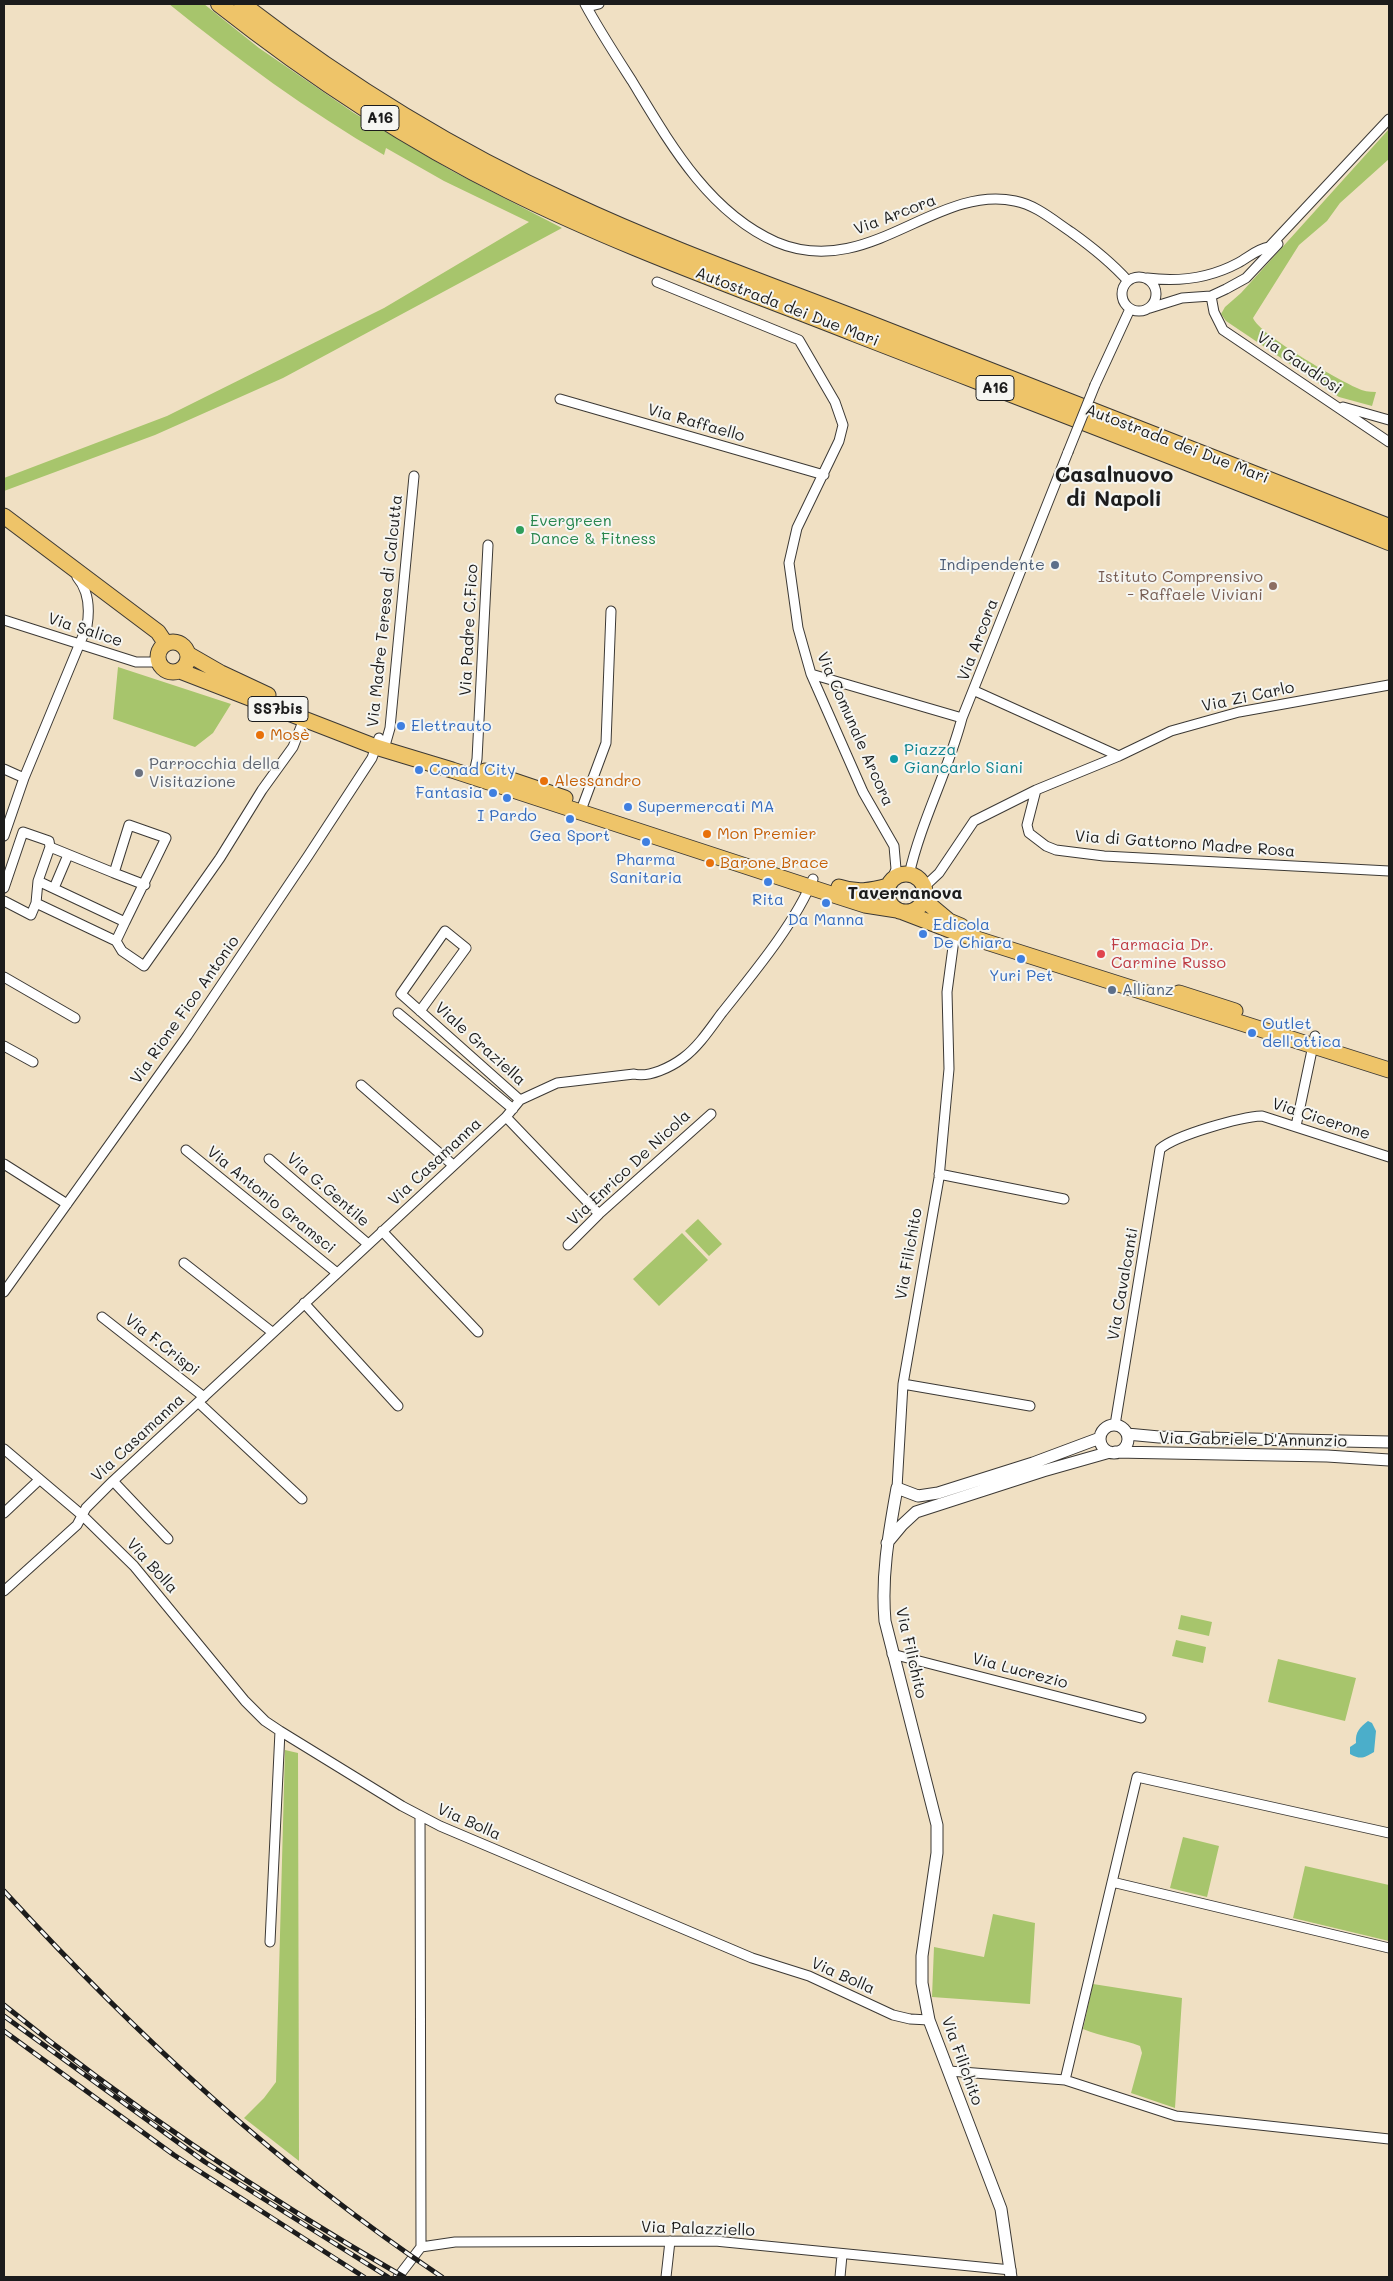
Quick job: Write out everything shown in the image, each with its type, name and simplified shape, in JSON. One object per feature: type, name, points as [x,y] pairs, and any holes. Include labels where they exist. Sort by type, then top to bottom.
[{"type":"highway","name":"Autostrada dei Due Mari","points":[[219,4],[265,40],[360,106],[458,164],[553,212],[602,233],[1389,542]]},
{"type":"highway","name":"Autostrada dei Due Mari","points":[[242,4],[320,63],[375,99],[464,151],[567,203],[616,224],[1389,527]]},
{"type":"main road","name":"SS7bis","points":[[6,517],[158,632],[166,644],[179,643],[188,654],[221,673],[381,743]]},
{"type":"main road","points":[[158,662],[159,649],[166,644]]},
{"type":"main road","points":[[180,671],[187,664],[188,654]]},
{"type":"main road","name":"SS7bis","points":[[158,662],[167,672],[180,671],[304,719],[474,772],[811,883],[865,904],[900,911],[1315,1041],[1389,1060]]},
{"type":"main road","name":"SS7bis","points":[[811,883],[852,891],[869,891],[890,884],[899,876],[909,875]]},
{"type":"main road","points":[[909,875],[918,879],[924,894],[956,928]]},
{"type":"main road","points":[[890,884],[889,902],[900,911],[916,910],[924,894]]},
{"type":"main road","name":"SS7bis","points":[[1315,1041],[1389,1070]]},
{"type":"street","points":[[586,6],[599,4]]},
{"type":"street","name":"Via Arcora","points":[[586,6],[662,131],[714,199],[737,219],[778,242],[803,250],[835,250],[860,246],[964,203],[990,199],[1016,201],[1044,212],[1092,246],[1128,281]]},
{"type":"street","points":[[1284,233],[1276,248],[1246,278],[1211,296],[1182,298],[1140,311],[1130,309],[1122,295],[1128,281],[1137,277],[1164,280],[1210,275],[1239,263],[1261,248],[1269,247],[1389,119]]},
{"type":"street","points":[[1147,278],[1154,285],[1157,295],[1150,308]]},
{"type":"street","name":"Via Comunale Arcora","points":[[657,282],[799,340],[835,402],[842,425],[839,441],[797,528],[789,563],[798,628],[811,674],[863,792],[894,846],[896,868],[890,884]]},
{"type":"street","name":"Via Gaudiosi","points":[[1211,296],[1214,312],[1223,330],[1389,442]]},
{"type":"street","name":"Via Arcora","points":[[909,875],[914,852],[956,742],[962,718],[1095,385],[1130,309]]},
{"type":"street","name":"Via Raffaello","points":[[560,399],[824,475]]},
{"type":"street","points":[[1336,405],[1389,420]]},
{"type":"street","name":"Via Madre Teresa di Calcutta","points":[[381,743],[390,728],[414,476]]},
{"type":"street","name":"Via Padre C.Fico","points":[[474,772],[477,759],[488,545]]},
{"type":"street","points":[[4,836],[24,778],[74,662],[87,626],[89,612],[88,597],[81,582],[66,568],[59,556]]},
{"type":"street","points":[[582,809],[606,743],[611,611]]},
{"type":"street","name":"Via Salice","points":[[4,620],[136,662],[158,662]]},
{"type":"street","points":[[811,674],[962,718]]},
{"type":"street","name":"Via Zi Carlo","points":[[924,894],[974,821],[1036,790],[1119,756],[1171,730],[1239,712],[1389,685]]},
{"type":"street","points":[[974,691],[1119,756]]},
{"type":"street","points":[[36,903],[116,941],[122,951],[144,966],[220,858],[262,790],[293,747],[304,719]]},
{"type":"street","name":"Via Rione Fico Antonio","points":[[4,1292],[187,1036],[308,856],[381,743]]},
{"type":"street","points":[[4,769],[24,778]]},
{"type":"street","name":"Via di Gattorno Madre Rosa","points":[[1036,790],[1027,825],[1028,834],[1056,850],[1104,856],[1389,872]]},
{"type":"street","points":[[114,873],[129,824],[166,838],[145,885],[116,941]]},
{"type":"street","points":[[4,888],[23,832],[49,841],[50,847],[38,881],[36,903],[31,915],[4,901]]},
{"type":"street","points":[[50,847],[145,885]]},
{"type":"street","points":[[54,888],[68,855]]},
{"type":"street","points":[[38,881],[125,922]]},
{"type":"street","points":[[520,1100],[557,1084],[634,1074],[643,1077],[683,1058],[703,1037],[744,985],[783,930],[811,883]]},
{"type":"street","name":"Via Filichito","points":[[956,928],[948,992],[949,1069],[939,1174],[903,1384],[897,1488],[886,1544],[883,1599],[892,1654],[908,1707],[937,1825],[937,1853],[922,1956],[922,1983],[929,2020],[1000,2209],[1011,2273]]},
{"type":"street","name":"Viale Graziella","points":[[420,1011],[466,948],[445,931],[401,994],[420,1011],[520,1100]]},
{"type":"street","points":[[4,977],[75,1018]]},
{"type":"street","points":[[398,1013],[514,1109]]},
{"type":"street","points":[[1296,1126],[1315,1041]]},
{"type":"street","points":[[4,1046],[33,1062]]},
{"type":"street","points":[[361,1085],[453,1165]]},
{"type":"street","name":"Via Casamanna","points":[[4,1591],[77,1525],[86,1508],[113,1481],[272,1332],[506,1118],[520,1100]]},
{"type":"street","name":"Via Enrico De Nicola","points":[[568,1245],[599,1214],[710,1114]]},
{"type":"street","name":"Via Cicerone","points":[[1160,1149],[1174,1140],[1247,1117],[1273,1118],[1389,1157]]},
{"type":"street","points":[[506,1118],[599,1214]]},
{"type":"street","name":"Via Cavalcanti","points":[[1115,1425],[1160,1149]]},
{"type":"street","name":"Via Antonio Gramsci","points":[[186,1150],[338,1273]]},
{"type":"street","name":"Via G.Gentile","points":[[269,1159],[368,1244]]},
{"type":"street","points":[[4,1164],[67,1204]]},
{"type":"street","points":[[939,1174],[1064,1199]]},
{"type":"street","points":[[382,1231],[478,1332]]},
{"type":"street","points":[[184,1263],[272,1332]]},
{"type":"street","points":[[304,1303],[398,1406]]},
{"type":"street","name":"Via F.Crispi","points":[[102,1317],[201,1400],[302,1499]]},
{"type":"street","points":[[903,1384],[1030,1406]]},
{"type":"street","points":[[1115,1425],[1121,1427],[1127,1434],[1124,1448],[1113,1452],[1103,1447],[1100,1438],[1102,1431],[1108,1426],[1115,1425]]},
{"type":"street","name":"Via Gabriele D'Annunzio","points":[[1127,1434],[1159,1437],[1389,1442]]},
{"type":"street","points":[[897,1488],[918,1496],[938,1493],[1033,1464],[1100,1438]]},
{"type":"street","name":"Via Bolla","points":[[4,1449],[83,1516],[134,1566],[245,1701],[265,1721],[280,1731],[420,1816],[752,1958],[809,1976],[893,2015],[910,2019],[929,2020]]},
{"type":"street","name":"Via Gabriele D'Annunzio","points":[[886,1544],[916,1512],[1043,1471],[1113,1452],[1327,1456],[1389,1460]]},
{"type":"street","points":[[4,1514],[39,1480]]},
{"type":"street","points":[[113,1481],[168,1540]]},
{"type":"street","name":"Via Lucrezio","points":[[892,1654],[1142,1718]]},
{"type":"street","points":[[270,1942],[280,1731]]},
{"type":"street","points":[[1065,2080],[1137,1777],[1389,1833]]},
{"type":"street","points":[[398,2277],[421,2247],[420,1816]]},
{"type":"street","points":[[1112,1882],[1389,1948]]},
{"type":"street","points":[[948,2071],[1065,2080],[1176,2116],[1389,2139]]},
{"type":"street","points":[[666,2277],[670,2241]]},
{"type":"street","name":"Via Palazziello","points":[[421,2247],[455,2242],[715,2241],[1011,2273]]},
{"type":"street","points":[[840,2277],[842,2255]]},
{"type":"green space","points":[[169,4],[204,4],[259,48],[354,113],[452,171],[562,228],[283,378],[155,435],[4,491],[4,478],[167,416],[384,308],[529,222],[444,181],[386,148],[384,155],[328,121],[274,84]]},
{"type":"green space","points":[[1389,129],[1389,159],[1340,203],[1327,221],[1299,245],[1253,318],[1269,335],[1317,366],[1359,389],[1376,392],[1372,406],[1339,397],[1226,321],[1221,314],[1225,307],[1241,293]]},
{"type":"green space","points":[[118,667],[231,704],[213,733],[195,747],[113,719]]},
{"type":"green space","points":[[698,1219],[722,1244],[709,1256],[685,1231]]},
{"type":"green space","points":[[682,1233],[708,1260],[659,1306],[633,1279]]},
{"type":"green space","points":[[1181,1615],[1212,1622],[1209,1636],[1178,1629]]},
{"type":"green space","points":[[1176,1640],[1206,1647],[1203,1663],[1172,1656]]},
{"type":"green space","points":[[1278,1659],[1356,1678],[1345,1721],[1268,1702]]},
{"type":"green space","points":[[285,1750],[298,1753],[299,2161],[244,2118],[264,2098],[276,2082]]},
{"type":"green space","points":[[1183,1837],[1219,1846],[1207,1897],[1170,1888]]},
{"type":"green space","points":[[1305,1866],[1389,1885],[1389,1941],[1293,1918]]},
{"type":"green space","points":[[993,1914],[1035,1923],[1030,2004],[932,1997],[934,1947],[984,1957]]},
{"type":"green space","points":[[1093,1984],[1182,1998],[1175,2108],[1131,2093],[1142,2053],[1140,2046],[1083,2029]]},
{"type":"water","points":[[1368,1721],[1372,1723],[1376,1731],[1374,1752],[1360,1758],[1350,1754],[1350,1747],[1356,1743],[1356,1736],[1359,1730]]},
{"type":"railway","points":[[4,1891],[105,1997],[211,2097],[323,2191],[442,2277]]},
{"type":"railway","points":[[4,2005],[100,2079],[199,2149],[300,2215],[404,2277]]},
{"type":"railway","points":[[4,2016],[205,2162],[388,2277]]},
{"type":"railway","points":[[4,2031],[174,2155],[364,2277]]},
{"type":"place","name":"Evergreen Dance & Fitness","points":[[520,530]]},
{"type":"place","name":"Indipendente","points":[[1055,565]]},
{"type":"place","name":"Istituto Comprensivo - Raffaele Viviani","points":[[1273,586]]},
{"type":"place","name":"Elettrauto","points":[[401,726]]},
{"type":"place","name":"Mosè","points":[[260,735]]},
{"type":"place","name":"Piazza Giancarlo Siani","points":[[894,759]]},
{"type":"place","name":"Conad City","points":[[419,770]]},
{"type":"place","name":"Parrocchia della Visitazione","points":[[139,773]]},
{"type":"place","name":"Alessandro","points":[[544,781]]},
{"type":"place","name":"Fantasia","points":[[493,793]]},
{"type":"place","name":"I Pardo","points":[[507,798]]},
{"type":"place","name":"Supermercati MA","points":[[628,807]]},
{"type":"place","name":"Gea Sport","points":[[570,819]]},
{"type":"place","name":"Mon Premier","points":[[707,834]]},
{"type":"place","name":"Pharma Sanitaria","points":[[646,842]]},
{"type":"place","name":"Barone Brace","points":[[710,863]]},
{"type":"place","name":"Rita","points":[[768,882]]},
{"type":"place","name":"Da Manna","points":[[826,903]]},
{"type":"place","name":"Edicola De Chiara","points":[[923,934]]},
{"type":"place","name":"Farmacia Dr. Carmine Russo","points":[[1101,954]]},
{"type":"place","name":"Yuri Pet","points":[[1021,959]]},
{"type":"place","name":"Allianz","points":[[1112,990]]},
{"type":"place","name":"Outlet dell'ottica","points":[[1252,1033]]},
{"type":"district","name":"Casalnuovo di Napoli","points":[[1114,488]]},
{"type":"district","name":"Tavernanova","points":[[905,893]]}]
